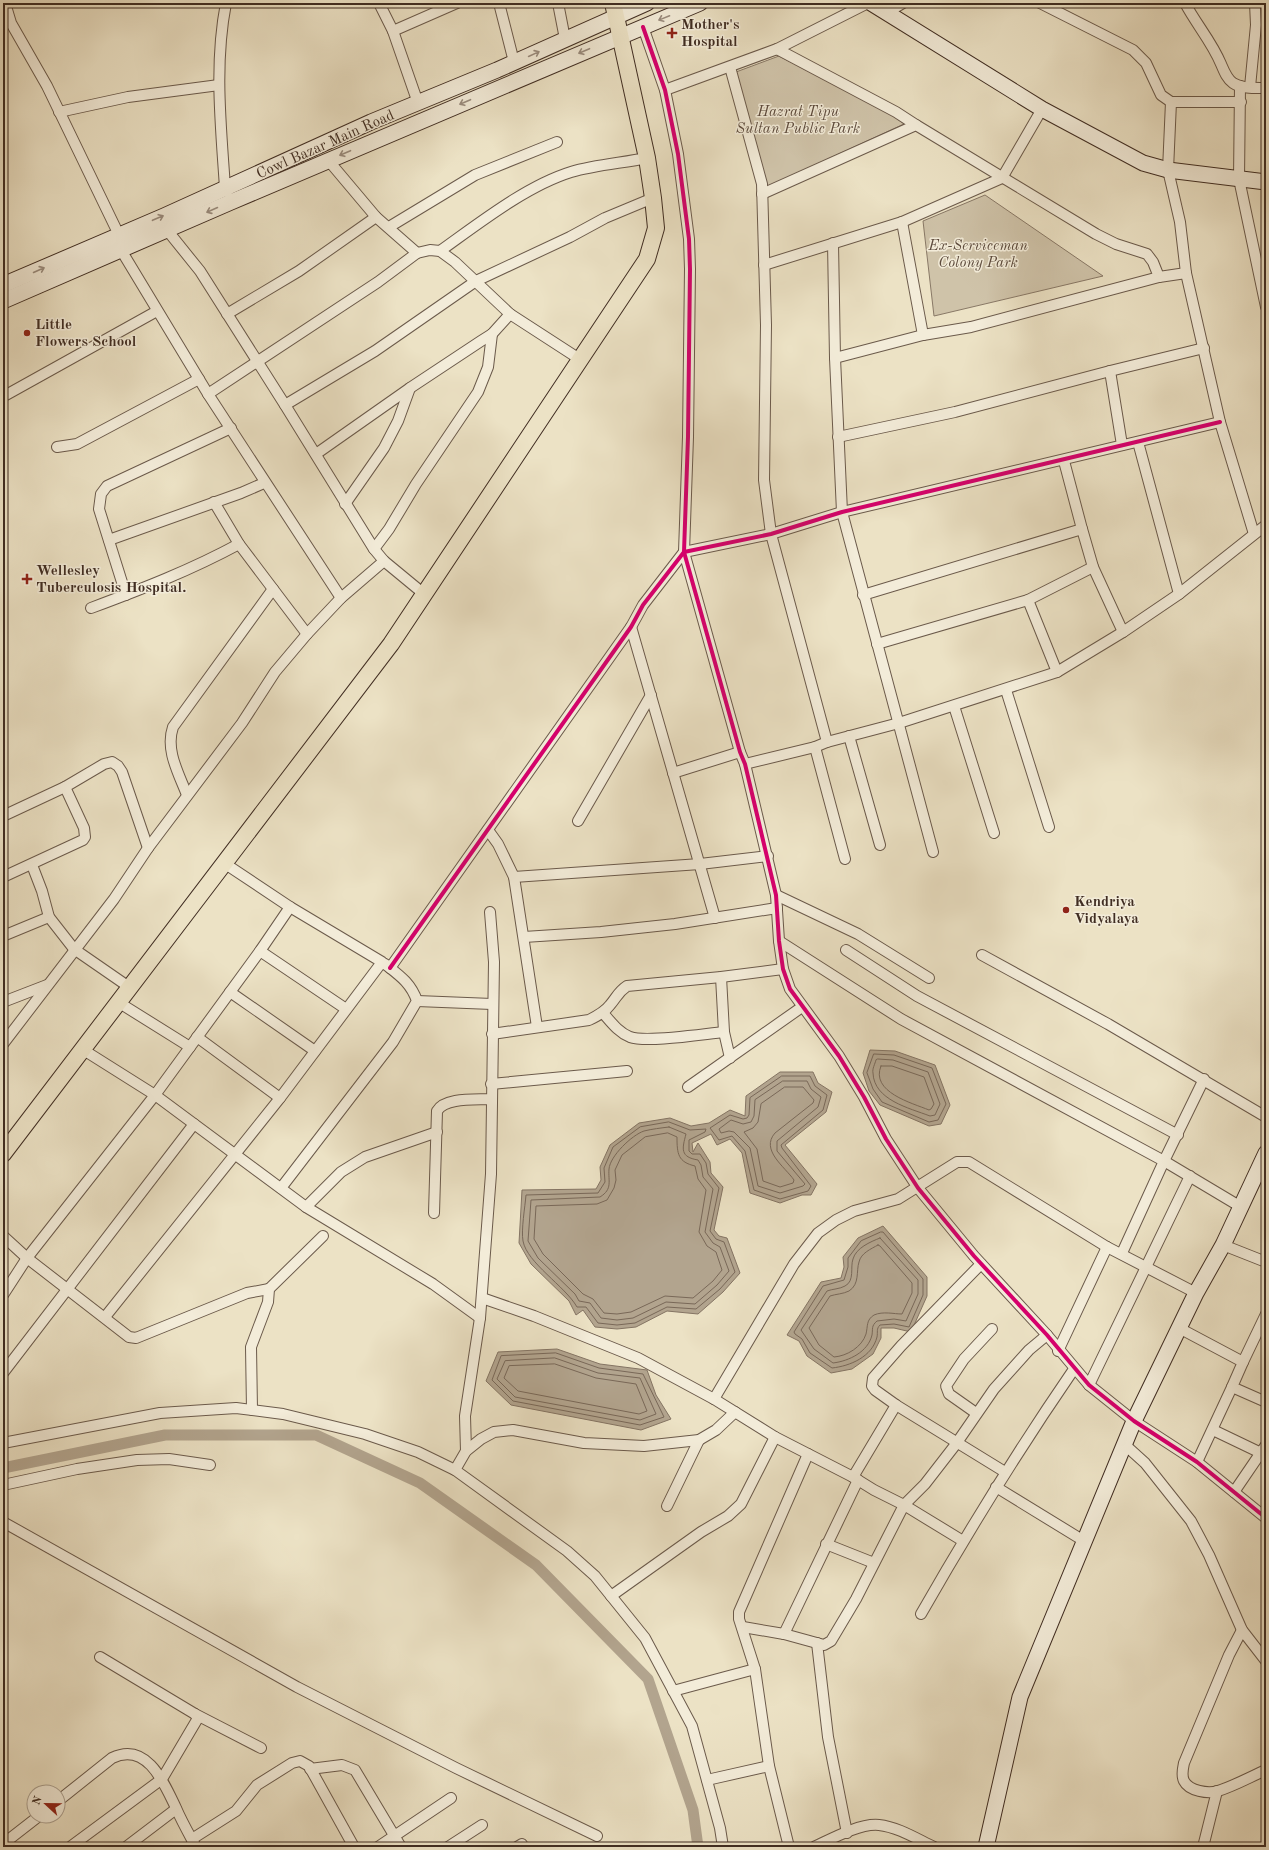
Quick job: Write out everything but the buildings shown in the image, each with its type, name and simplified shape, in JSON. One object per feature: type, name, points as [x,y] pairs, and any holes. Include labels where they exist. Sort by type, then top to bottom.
[{"type":"main road","points":[[4,1150],[391,644],[647,259],[656,228],[654,198],[647,158],[614,10]]},
{"type":"street","points":[[5,3],[7,24],[47,86],[120,242],[157,311],[264,483],[341,598]]},
{"type":"street","points":[[226,3],[220,39],[219,85],[228,195]]},
{"type":"street","points":[[379,3],[392,31],[418,103]]},
{"type":"street","points":[[392,31],[457,3]]},
{"type":"street","points":[[499,3],[514,62]]},
{"type":"street","points":[[558,3],[565,39]]},
{"type":"street","name":"Cowl Bazar Main Road","points":[[3,285],[120,242],[167,230],[228,195],[371,122],[565,39],[614,10],[647,3]]},
{"type":"street","name":"Cowl Bazar Main Road","points":[[3,301],[120,242],[228,195],[328,160],[700,3]]},
{"type":"street","points":[[665,90],[777,49],[868,3]]},
{"type":"street","points":[[871,3],[1042,109],[1143,163],[1168,170],[1266,182]]},
{"type":"street","points":[[886,13],[903,3]]},
{"type":"street","points":[[1040,3],[1133,50],[1146,63],[1161,95],[1171,102],[1241,102]]},
{"type":"street","points":[[1185,3],[1193,18],[1211,43],[1227,77],[1232,82],[1245,86],[1266,88]]},
{"type":"street","points":[[1255,3],[1256,25],[1241,102],[1239,179],[1266,307]]},
{"type":"street","points":[[643,27],[665,90],[678,154],[689,239],[688,437],[684,552],[740,752],[745,764],[768,856],[776,894],[779,941],[783,969],[790,989],[839,1056],[864,1097],[886,1139],[918,1188],[981,1264],[1047,1335],[1058,1351],[1074,1369],[1089,1385],[1134,1421],[1197,1462],[1266,1518]]},
{"type":"street","points":[[777,49],[896,112],[916,126],[1096,234],[1116,244],[1147,254],[1153,262],[1159,277]]},
{"type":"street","points":[[730,67],[762,184],[766,325],[764,480],[771,534],[827,742]]},
{"type":"street","points":[[59,112],[128,97],[219,85]]},
{"type":"street","points":[[1171,102],[1168,170],[1180,222],[1186,273],[1220,422],[1254,534]]},
{"type":"street","points":[[764,265],[902,222],[1002,178],[1042,109]]},
{"type":"street","points":[[762,194],[916,126]]},
{"type":"street","points":[[389,227],[475,174],[557,142]]},
{"type":"street","points":[[440,251],[492,214],[537,187],[571,172],[647,158]]},
{"type":"street","points":[[328,160],[376,217],[389,227],[416,253]]},
{"type":"street","points":[[285,405],[374,351],[476,281],[570,237],[605,218],[654,198]]},
{"type":"street","points":[[227,314],[299,271],[376,217]]},
{"type":"street","points":[[902,222],[923,335]]},
{"type":"street","points":[[167,230],[200,271],[316,454],[345,504],[374,549],[384,561],[424,594]]},
{"type":"street","points":[[833,243],[835,358],[842,512],[933,852]]},
{"type":"street","points":[[208,394],[378,282],[416,253],[430,250],[440,251],[455,262],[510,314],[581,360]]},
{"type":"street","points":[[835,358],[923,335],[971,327],[1159,277],[1186,273]]},
{"type":"street","points":[[6,395],[157,311]]},
{"type":"street","points":[[316,454],[410,388],[492,334],[510,314]]},
{"type":"street","points":[[374,549],[389,530],[416,484],[478,392],[488,367],[492,334]]},
{"type":"street","points":[[838,437],[955,412],[1204,348]]},
{"type":"street","points":[[1110,371],[1122,445]]},
{"type":"street","points":[[57,447],[77,444],[199,379]]},
{"type":"street","points":[[345,504],[384,448],[398,421],[410,388]]},
{"type":"street","points":[[105,1317],[235,1152],[280,1098],[346,1009],[386,965],[488,830],[631,627],[643,605],[684,552],[771,534],[842,512],[1064,461],[1122,445],[1220,422]]},
{"type":"street","points":[[126,595],[99,509],[101,494],[107,486],[231,428]]},
{"type":"street","points":[[1138,442],[1178,594]]},
{"type":"street","points":[[1064,461],[1093,567],[1123,632]]},
{"type":"street","points":[[109,540],[264,483]]},
{"type":"street","points":[[214,502],[239,544],[307,634]]},
{"type":"street","points":[[745,764],[815,747],[827,742],[899,723],[1006,690],[1057,672],[1123,632],[1178,594],[1266,525]]},
{"type":"street","points":[[863,595],[1082,529]]},
{"type":"street","points":[[91,608],[201,565],[239,544]]},
{"type":"street","points":[[3,1044],[114,898],[148,848],[242,723],[275,672],[307,634],[341,598],[384,561]]},
{"type":"street","points":[[877,644],[1028,600],[1093,567]]},
{"type":"street","points":[[187,796],[169,747],[169,737],[173,727],[273,589]]},
{"type":"street","points":[[1028,600],[1057,672]]},
{"type":"street","points":[[631,627],[715,918]]},
{"type":"street","points":[[1006,690],[1049,827]]},
{"type":"street","points":[[578,821],[651,695]]},
{"type":"street","points":[[954,706],[994,833]]},
{"type":"street","points":[[849,736],[880,845]]},
{"type":"street","points":[[815,747],[844,859]]},
{"type":"street","points":[[674,773],[740,752]]},
{"type":"street","points":[[3,816],[65,787],[104,764],[112,762],[118,766],[122,772],[148,848]]},
{"type":"street","points":[[3,877],[32,865],[85,837],[84,828],[65,787]]},
{"type":"street","points":[[488,830],[498,844],[514,877],[537,1027]]},
{"type":"street","points":[[514,877],[700,864],[768,856]]},
{"type":"street","points":[[224,863],[290,907],[386,965],[407,982],[414,991],[417,1001],[392,1042],[281,1188]]},
{"type":"street","points":[[32,865],[50,917],[74,949],[129,987]]},
{"type":"street","points":[[776,894],[858,934],[929,978]]},
{"type":"street","points":[[3,1295],[27,1258],[155,1095],[260,951],[290,907]]},
{"type":"street","points":[[524,936],[601,932],[715,918],[777,908]]},
{"type":"street","points":[[466,1451],[465,1416],[480,1318],[491,1174],[492,1004],[494,962],[490,912]]},
{"type":"street","points":[[3,936],[50,917]]},
{"type":"street","points":[[779,941],[901,1019],[1164,1161],[1241,1207]]},
{"type":"street","points":[[846,950],[916,996],[1178,1135]]},
{"type":"street","points":[[260,951],[346,1009]]},
{"type":"street","points":[[982,955],[1204,1079],[1266,1116]]},
{"type":"street","points":[[492,1034],[589,1020],[602,1013],[619,992],[627,986],[721,977],[783,969]]},
{"type":"street","points":[[721,977],[724,1032],[730,1058]]},
{"type":"street","points":[[3,1002],[47,985]]},
{"type":"street","points":[[230,992],[315,1051]]},
{"type":"street","points":[[417,1001],[492,1004]]},
{"type":"street","points":[[118,1002],[190,1047]]},
{"type":"street","points":[[688,1087],[802,1007]]},
{"type":"street","points":[[602,1013],[619,1031],[631,1037],[649,1039],[724,1032]]},
{"type":"street","points":[[197,1037],[280,1098]]},
{"type":"street","points":[[82,1049],[155,1095],[235,1152],[306,1207],[433,1284],[480,1318]]},
{"type":"street","points":[[491,1084],[627,1071]]},
{"type":"street","points":[[1122,1253],[1164,1161],[1204,1079]]},
{"type":"street","points":[[434,1213],[437,1111],[445,1103],[491,1099]]},
{"type":"street","points":[[3,1373],[194,1124]]},
{"type":"street","points":[[306,1207],[341,1172],[365,1157],[437,1132]]},
{"type":"street","points":[[986,1847],[1020,1697],[1134,1421],[1196,1293],[1223,1245],[1266,1153]]},
{"type":"street","points":[[714,1399],[794,1264],[818,1232],[836,1220],[854,1211],[898,1199],[918,1188],[957,1162],[969,1162],[1108,1247],[1147,1266],[1196,1293]]},
{"type":"street","points":[[1089,1385],[1190,1176]]},
{"type":"street","points":[[3,1236],[27,1258],[129,1337],[136,1338],[247,1293],[269,1289],[323,1236]]},
{"type":"street","points":[[1223,1245],[1266,1262]]},
{"type":"street","points":[[1058,1351],[1108,1247]]},
{"type":"street","points":[[981,1264],[901,1346],[873,1378],[872,1386],[875,1390],[896,1405],[956,1444],[1005,1472]]},
{"type":"street","points":[[252,1410],[251,1347],[268,1302],[269,1289]]},
{"type":"street","points":[[482,1298],[534,1316],[638,1358],[714,1399],[775,1437],[856,1478],[874,1490],[904,1505],[962,1541]]},
{"type":"street","points":[[1197,1462],[1266,1314]]},
{"type":"street","points":[[976,1413],[949,1394],[946,1386],[964,1359],[992,1328]]},
{"type":"street","points":[[1179,1328],[1243,1362]]},
{"type":"street","points":[[742,1627],[784,1634],[824,1645],[831,1641],[904,1505],[925,1484],[956,1444],[976,1413],[1008,1372],[1029,1350],[1047,1335]]},
{"type":"street","points":[[921,1614],[962,1541],[1005,1472],[1074,1369]]},
{"type":"street","points":[[1232,1387],[1266,1402]]},
{"type":"street","points":[[784,1634],[856,1478],[896,1405]]},
{"type":"street","points":[[3,1443],[160,1413],[236,1408],[283,1414],[365,1434],[418,1452],[455,1470],[567,1551],[595,1576],[645,1638],[692,1726],[720,1828],[723,1847]]},
{"type":"street","points":[[455,1470],[466,1451],[481,1439],[494,1432],[513,1430],[584,1443],[644,1446],[699,1440],[716,1430],[736,1412]]},
{"type":"street","points":[[1213,1430],[1264,1449],[1234,1492]]},
{"type":"street","points":[[610,1596],[701,1532],[735,1512],[741,1504],[775,1437]]},
{"type":"street","points":[[667,1506],[699,1440]]},
{"type":"street","points":[[1124,1444],[1145,1463],[1191,1522],[1209,1555],[1242,1630],[1266,1661]]},
{"type":"street","points":[[789,1847],[769,1766],[755,1669],[739,1612],[781,1519],[808,1454]]},
{"type":"street","points":[[3,1485],[77,1469],[137,1460],[169,1459],[210,1465]]},
{"type":"street","points":[[996,1487],[1084,1541]]},
{"type":"street","points":[[3,1522],[297,1687],[456,1768],[597,1836]]},
{"type":"street","points":[[826,1544],[874,1563]]},
{"type":"street","points":[[1242,1630],[1229,1655],[1184,1763],[1184,1782],[1202,1792],[1217,1791],[1266,1770]]},
{"type":"street","points":[[817,1643],[828,1737],[847,1833]]},
{"type":"street","points":[[100,1657],[195,1714],[261,1748]]},
{"type":"street","points":[[673,1691],[755,1669]]},
{"type":"street","points":[[70,1847],[162,1779],[198,1718],[195,1714]]},
{"type":"street","points":[[66,1795],[112,1758],[121,1754],[138,1757],[149,1763],[162,1779],[194,1843],[236,1811],[257,1785],[292,1763],[300,1761],[305,1763],[310,1769],[354,1847]]},
{"type":"street","points":[[310,1769],[342,1765],[355,1770],[401,1847]]},
{"type":"street","points":[[707,1780],[769,1766]]},
{"type":"street","points":[[1203,1847],[1217,1791]]},
{"type":"street","points":[[378,1847],[451,1798]]},
{"type":"street","points":[[126,1847],[176,1809]]},
{"type":"street","points":[[3,1844],[29,1824]]},
{"type":"street","points":[[448,1847],[482,1825]]},
{"type":"street","points":[[814,1847],[867,1826],[877,1825],[889,1827],[934,1847]]},
{"type":"green space","name":"Hazrat Tipu Sultan Public Park","points":[[779,56],[891,114],[904,124],[767,187],[736,72]]},
{"type":"green space","name":"Ex-Serviceman Colony Park","points":[[985,195],[1103,276],[934,316],[923,221]]},
{"type":"water","points":[[870,1050],[895,1051],[935,1065],[950,1105],[941,1124],[929,1126],[880,1105],[869,1091],[863,1073]]},
{"type":"water","points":[[780,1072],[813,1072],[818,1083],[832,1092],[826,1112],[785,1145],[817,1184],[811,1195],[802,1195],[780,1203],[750,1193],[742,1153],[730,1139],[717,1145],[711,1134],[692,1143],[693,1152],[698,1143],[710,1162],[711,1173],[723,1187],[714,1230],[719,1236],[727,1238],[740,1273],[723,1292],[698,1314],[667,1311],[636,1327],[617,1329],[595,1327],[583,1310],[576,1315],[569,1301],[531,1264],[519,1243],[522,1190],[596,1189],[601,1180],[600,1167],[610,1145],[639,1123],[670,1118],[691,1126],[709,1123],[730,1110],[745,1116],[746,1096]]},
{"type":"water","points":[[883,1226],[927,1277],[927,1296],[911,1332],[894,1328],[881,1328],[881,1338],[873,1354],[852,1369],[831,1373],[807,1356],[799,1341],[787,1335],[821,1282],[841,1278],[844,1267],[843,1257],[858,1238]]},
{"type":"water","points":[[557,1349],[600,1364],[647,1370],[656,1395],[671,1419],[641,1430],[511,1405],[486,1381],[498,1352]]},
{"type":"waterway","points":[[3,1468],[165,1435],[316,1435],[420,1483],[536,1565],[648,1679],[693,1810],[698,1847]]},
{"type":"cycle path","points":[[643,27],[665,90],[678,154],[689,239],[688,437],[684,552],[740,752],[745,764],[776,895],[779,941],[783,969],[790,989],[839,1056],[864,1097],[886,1139],[918,1188],[974,1256],[1047,1335],[1089,1385],[1134,1421],[1197,1462],[1266,1518]]},
{"type":"cycle path","points":[[390,968],[631,627],[643,605],[684,552],[771,534],[842,512],[1220,422]]},
{"type":"place","name":"Mother's Hospital","points":[[672,33]]},
{"type":"place","name":"Little Flowers School","points":[[27,333]]},
{"type":"place","name":"Wellesley Tuberculosis Hospital.","points":[[27,579]]},
{"type":"place","name":"Kendriya Vidyalaya","points":[[1066,910]]}]
